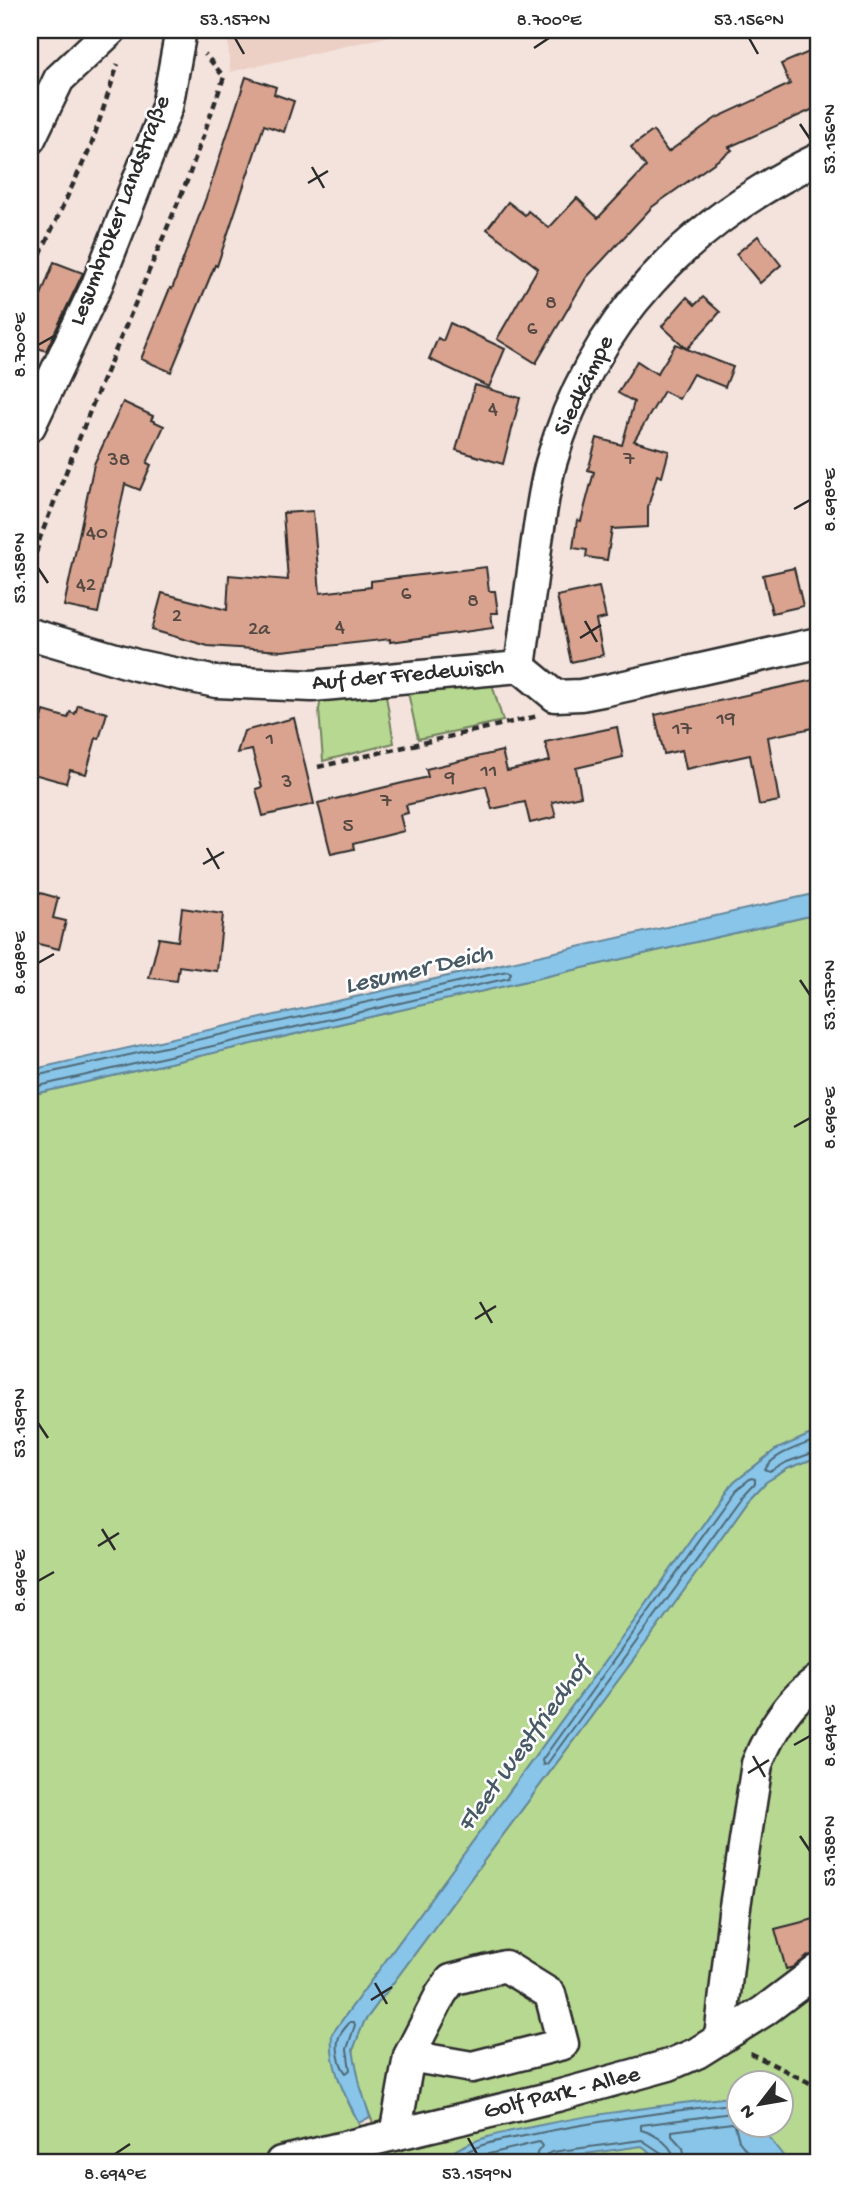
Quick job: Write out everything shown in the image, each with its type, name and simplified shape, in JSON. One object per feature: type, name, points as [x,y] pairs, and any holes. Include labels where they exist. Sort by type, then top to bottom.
[{"type":"street","name":"Lesumbroker Landstraße","points":[[30,426],[97,285],[191,39]]},
{"type":"street","points":[[30,139],[59,79],[116,43]]},
{"type":"street","name":"Siedkämpe","points":[[520,667],[551,465],[570,407],[596,354],[637,295],[681,248],[754,193],[818,159]]},
{"type":"street","name":"Auf der Fredewisch","points":[[30,634],[136,664],[216,682],[312,686],[520,667],[555,696]]},
{"type":"street","points":[[555,696],[607,691],[818,643]]},
{"type":"street","points":[[720,2038],[735,1899],[757,1764],[766,1742],[786,1711],[794,1700],[818,1680]]},
{"type":"street","points":[[395,2135],[409,2056],[441,1994],[452,1980],[505,1966],[550,1994],[562,2044],[472,2067],[409,2056]]},
{"type":"street","name":"Golf Park - Allee","points":[[281,2162],[639,2075],[697,2053],[770,2007],[818,1970]]},
{"type":"path","points":[[30,576],[40,538],[104,377],[187,181],[224,77],[191,39]]},
{"type":"path","points":[[30,276],[91,146],[116,43]]},
{"type":"path","points":[[318,767],[547,714],[555,696]]},
{"type":"path","points":[[720,2038],[818,2087]]},
{"type":"shaded area","points":[[227,30],[417,30],[230,72]]},
{"type":"green space","points":[[492,684],[503,721],[418,739],[407,688]]},
{"type":"green space","points":[[385,690],[394,743],[323,761],[319,710],[321,697]]},
{"type":"green space","points":[[818,914],[818,1431],[775,1450],[731,1485],[332,2034],[347,2100],[359,2123],[368,2162],[30,2162],[30,1095]]},
{"type":"green space","points":[[818,1457],[818,2162],[394,2162],[373,2123],[356,2073],[354,2048],[364,2022],[748,1501],[766,1482],[789,1468]]},
{"type":"water","points":[[818,893],[818,914],[30,1095],[30,1070]]},
{"type":"water","points":[[818,1431],[818,1457],[789,1468],[766,1482],[748,1501],[364,2022],[353,2050],[370,2117],[359,2123],[336,2069],[332,2034],[731,1485],[775,1450]]},
{"type":"water","points":[[726,2097],[726,2140],[771,2140],[788,2162],[663,2162],[642,2146],[528,2162],[457,2162],[454,2151],[494,2135],[636,2109]]},
{"type":"building","points":[[809,52],[818,73],[818,107],[729,147],[732,150],[652,207],[586,278],[536,363],[497,339],[538,268],[487,229],[508,202],[525,215],[528,211],[549,228],[577,198],[598,218],[646,167],[631,147],[653,131],[668,152],[716,118],[790,84],[781,64]]},
{"type":"building","points":[[246,77],[276,87],[274,94],[294,101],[284,132],[264,125],[217,266],[215,265],[171,372],[141,359],[170,288],[172,289],[210,187]]},
{"type":"building","points":[[758,236],[781,265],[760,283],[736,254]]},
{"type":"building","points":[[54,262],[83,273],[46,351],[30,345],[38,321],[32,318]]},
{"type":"building","points":[[687,297],[695,305],[703,297],[720,312],[687,349],[662,326]]},
{"type":"building","points":[[450,323],[505,349],[489,387],[429,359],[438,338],[443,341]]},
{"type":"building","points":[[676,344],[733,367],[725,387],[693,374],[679,399],[664,391],[634,441],[669,451],[662,477],[657,475],[648,507],[648,527],[612,529],[607,560],[586,557],[587,550],[573,548],[577,520],[581,521],[594,472],[588,470],[597,438],[622,445],[634,402],[618,393],[637,361],[657,374]]},
{"type":"building","points":[[475,385],[520,398],[503,464],[456,450]]},
{"type":"building","points":[[123,402],[153,416],[151,420],[164,426],[147,463],[151,465],[140,490],[125,484],[98,613],[64,606],[94,464]]},
{"type":"building","points":[[313,511],[320,593],[371,587],[371,581],[486,567],[489,591],[495,591],[498,613],[491,613],[493,628],[390,642],[390,639],[282,651],[208,646],[152,630],[162,593],[227,610],[229,575],[288,580],[283,513]]},
{"type":"building","points":[[794,568],[803,606],[772,613],[763,575]]},
{"type":"building","points":[[599,587],[606,618],[596,620],[603,655],[571,662],[557,596]]},
{"type":"building","points":[[818,679],[818,727],[768,737],[779,801],[759,805],[750,755],[686,769],[682,750],[664,754],[655,715]]},
{"type":"building","points":[[78,705],[107,713],[99,739],[96,738],[86,774],[70,770],[66,783],[30,773],[30,762],[44,711],[68,718],[70,712],[75,714]]},
{"type":"building","points":[[294,718],[314,804],[263,816],[256,789],[262,787],[252,750],[237,753],[244,731]]},
{"type":"building","points":[[617,727],[623,757],[576,768],[581,796],[552,802],[556,817],[530,823],[525,802],[492,809],[486,786],[406,805],[408,813],[400,815],[404,831],[353,844],[354,849],[331,854],[318,803],[428,777],[426,769],[502,751],[507,771],[550,761],[545,742]]},
{"type":"building","points":[[30,890],[58,898],[53,918],[66,921],[59,949],[30,942]]},
{"type":"building","points":[[182,908],[223,914],[217,971],[179,966],[177,981],[149,978],[159,938],[178,941]]},
{"type":"building","points":[[818,1918],[818,1953],[786,1969],[775,1929]]},
{"type":"water label","name":"Lesumer Deich","points":[[419,971]]},
{"type":"water label","name":"Fleet Westfriedhof","points":[[525,1747]]}]
